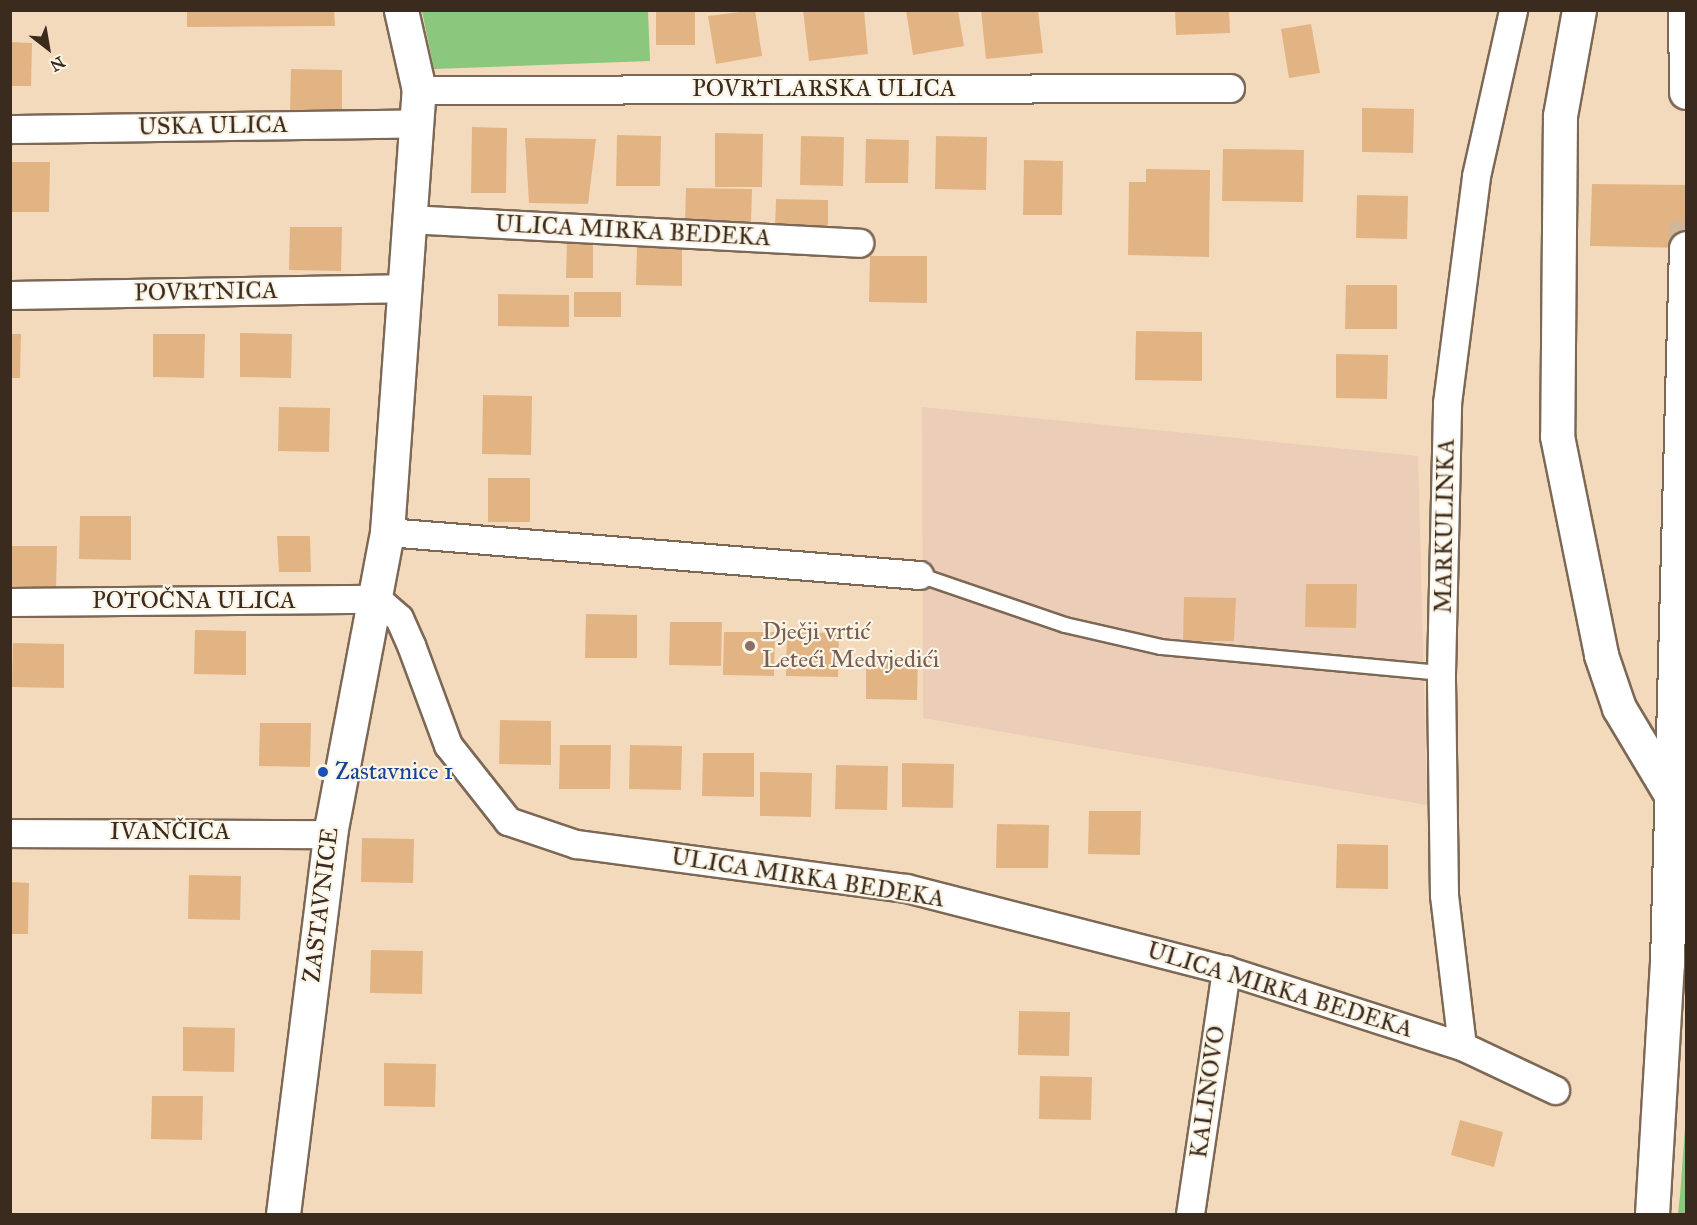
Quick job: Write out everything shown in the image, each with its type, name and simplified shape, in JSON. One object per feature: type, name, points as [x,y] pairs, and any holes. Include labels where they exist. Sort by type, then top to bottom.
[{"type":"main road","points":[[378,599],[387,532],[402,288],[419,90],[401,10]]},
{"type":"main road","points":[[1579,10],[1560,116],[1554,344],[1557,436],[1601,655],[1619,708],[1671,795]]},
{"type":"main road","points":[[1685,10],[1686,92]]},
{"type":"main road","points":[[1652,1215],[1675,950],[1671,795],[1686,248]]},
{"type":"main road","name":"ZASTAVNICE","points":[[283,1215],[330,834],[378,599]]},
{"type":"street","name":"MARKULINKA","points":[[1462,1046],[1444,895],[1441,673],[1447,403],[1476,176],[1513,10]]},
{"type":"street","name":"POVRTLARSKA ULICA","points":[[419,90],[1230,88]]},
{"type":"street","name":"USKA ULICA","points":[[10,129],[415,123]]},
{"type":"street","name":"ULICA MIRKA BEDEKA","points":[[407,219],[859,243]]},
{"type":"street","name":"POVRTNICA","points":[[10,295],[402,288]]},
{"type":"street","points":[[387,532],[919,575]]},
{"type":"street","name":"ULICA MIRKA BEDEKA","points":[[378,599],[399,618],[448,745],[508,821],[576,844],[906,888],[1226,970],[1462,1046],[1555,1090]]},
{"type":"street","name":"POTOČNA ULICA","points":[[10,602],[378,599]]},
{"type":"street","name":"IVANČICA","points":[[10,833],[330,834]]},
{"type":"street","name":"KALINOVO","points":[[1190,1215],[1226,970]]},
{"type":"lane","points":[[919,575],[1065,626],[1161,647],[1441,673]]},
{"type":"shaded area","points":[[922,407],[1418,456],[1427,805],[923,718]]},
{"type":"green space","points":[[422,11],[648,11],[650,61],[434,69]]},
{"type":"green space","points":[[1686,1114],[1686,1214],[1678,1214],[1680,1195]]},
{"type":"building","points":[[187,10],[334,10],[335,26],[187,27]]},
{"type":"building","points":[[656,10],[695,10],[695,45],[656,45]]},
{"type":"building","points":[[755,10],[762,56],[716,64],[708,16]]},
{"type":"building","points":[[803,10],[864,10],[868,54],[809,61]]},
{"type":"building","points":[[906,10],[958,10],[964,46],[913,55]]},
{"type":"building","points":[[981,10],[1038,10],[1043,53],[986,59]]},
{"type":"building","points":[[1175,10],[1229,10],[1230,33],[1176,35]]},
{"type":"building","points":[[1311,24],[1320,73],[1289,78],[1281,29]]},
{"type":"building","points":[[10,42],[32,43],[31,86],[10,86]]},
{"type":"building","points":[[291,69],[342,70],[342,114],[290,113]]},
{"type":"building","points":[[1362,108],[1414,109],[1413,153],[1362,152]]},
{"type":"building","points":[[472,127],[507,128],[506,193],[471,193]]},
{"type":"building","points":[[715,133],[763,134],[762,187],[715,187]]},
{"type":"building","points":[[617,135],[661,136],[660,186],[616,186]]},
{"type":"building","points":[[801,136],[844,137],[843,186],[800,185]]},
{"type":"building","points":[[936,136],[987,137],[986,190],[935,189]]},
{"type":"building","points":[[525,138],[596,139],[588,204],[529,203]]},
{"type":"building","points":[[866,139],[909,140],[908,183],[865,183]]},
{"type":"building","points":[[1223,149],[1304,150],[1303,202],[1222,201]]},
{"type":"building","points":[[1024,160],[1063,161],[1062,215],[1023,215]]},
{"type":"building","points":[[10,162],[50,162],[49,212],[10,212]]},
{"type":"building","points":[[1146,169],[1210,170],[1209,257],[1128,255],[1129,182],[1146,182]]},
{"type":"building","points":[[1592,184],[1686,185],[1686,248],[1590,246]]},
{"type":"building","points":[[686,188],[752,189],[751,223],[685,222]]},
{"type":"building","points":[[1357,195],[1408,196],[1407,239],[1356,238]]},
{"type":"building","points":[[776,199],[828,200],[828,229],[775,228]]},
{"type":"building","points":[[290,227],[342,227],[341,271],[289,270]]},
{"type":"building","points":[[567,240],[593,240],[593,278],[566,278]]},
{"type":"building","points":[[637,245],[682,246],[682,286],[636,285]]},
{"type":"building","points":[[870,256],[927,256],[927,303],[869,302]]},
{"type":"building","points":[[1346,285],[1397,285],[1397,329],[1345,329]]},
{"type":"building","points":[[574,292],[621,292],[621,317],[574,317]]},
{"type":"building","points":[[498,294],[569,295],[569,327],[498,326]]},
{"type":"building","points":[[1136,331],[1202,332],[1202,381],[1135,380]]},
{"type":"building","points":[[240,333],[292,334],[291,378],[240,377]]},
{"type":"building","points":[[10,334],[21,334],[20,378],[10,378]]},
{"type":"building","points":[[153,334],[205,334],[204,378],[153,377]]},
{"type":"building","points":[[1336,354],[1388,355],[1387,399],[1336,398]]},
{"type":"building","points":[[483,395],[532,396],[531,455],[482,454]]},
{"type":"building","points":[[279,407],[330,408],[329,452],[278,451]]},
{"type":"building","points":[[488,478],[530,478],[530,522],[488,522]]},
{"type":"building","points":[[80,516],[131,516],[131,560],[79,559]]},
{"type":"building","points":[[277,536],[310,536],[311,572],[279,572]]},
{"type":"building","points":[[10,546],[57,546],[56,590],[10,589]]},
{"type":"building","points":[[1306,584],[1357,584],[1356,628],[1305,627]]},
{"type":"building","points":[[1184,597],[1236,598],[1234,641],[1183,641]]},
{"type":"building","points":[[586,614],[637,615],[637,658],[585,658]]},
{"type":"building","points":[[670,622],[722,622],[721,666],[669,665]]},
{"type":"building","points":[[195,630],[246,631],[246,675],[194,674]]},
{"type":"building","points":[[724,632],[775,632],[774,676],[723,675]]},
{"type":"building","points":[[787,632],[839,633],[838,677],[786,676]]},
{"type":"building","points":[[13,643],[64,644],[64,688],[12,687]]},
{"type":"building","points":[[866,655],[918,656],[917,700],[866,699]]},
{"type":"building","points":[[500,720],[551,721],[551,765],[499,764]]},
{"type":"building","points":[[260,723],[311,723],[310,767],[259,766]]},
{"type":"building","points":[[560,745],[611,745],[610,789],[559,789]]},
{"type":"building","points":[[630,745],[682,746],[681,790],[629,789]]},
{"type":"building","points":[[703,753],[754,753],[754,797],[702,796]]},
{"type":"building","points":[[902,763],[954,764],[953,808],[902,807]]},
{"type":"building","points":[[836,765],[888,766],[887,810],[835,809]]},
{"type":"building","points":[[760,772],[812,773],[811,817],[760,816]]},
{"type":"building","points":[[1089,811],[1141,811],[1140,855],[1088,854]]},
{"type":"building","points":[[997,824],[1049,825],[1048,868],[996,868]]},
{"type":"building","points":[[362,838],[414,839],[413,883],[361,882]]},
{"type":"building","points":[[1337,844],[1388,845],[1388,889],[1336,888]]},
{"type":"building","points":[[189,875],[241,876],[240,920],[188,919]]},
{"type":"building","points":[[10,882],[29,883],[28,934],[10,934]]},
{"type":"building","points":[[371,950],[423,951],[422,994],[370,993]]},
{"type":"building","points":[[1019,1011],[1070,1012],[1069,1056],[1018,1055]]},
{"type":"building","points":[[183,1027],[235,1028],[234,1072],[183,1071]]},
{"type":"building","points":[[384,1063],[436,1064],[435,1107],[384,1106]]},
{"type":"building","points":[[1040,1076],[1092,1077],[1091,1120],[1039,1119]]},
{"type":"building","points":[[152,1096],[203,1096],[202,1140],[151,1139]]},
{"type":"building","points":[[1460,1120],[1503,1132],[1494,1167],[1451,1155]]},
{"type":"tunnel","points":[[1686,221],[1686,248]]},
{"type":"place","name":"Dječji vrtić Leteći Medvjedići","points":[[750,646]]},
{"type":"place","name":"Zastavnice 1","points":[[323,772]]}]
